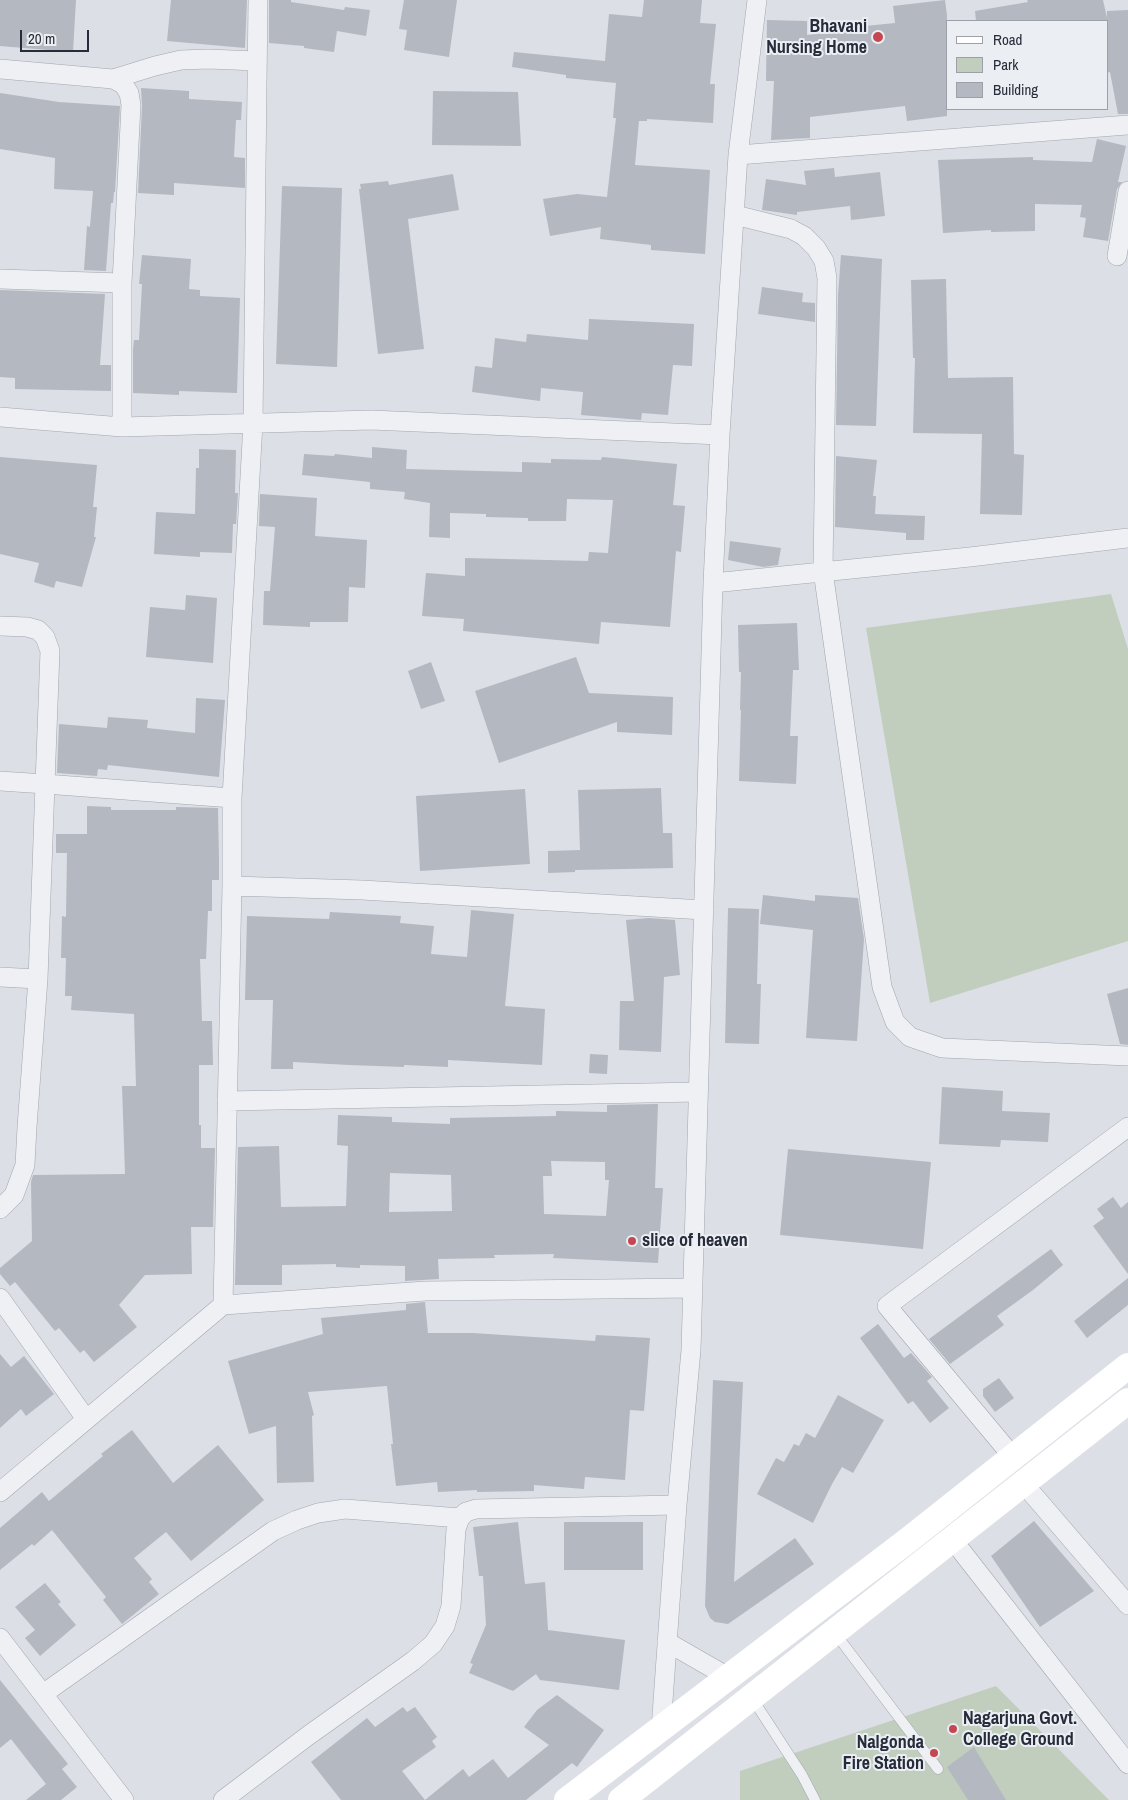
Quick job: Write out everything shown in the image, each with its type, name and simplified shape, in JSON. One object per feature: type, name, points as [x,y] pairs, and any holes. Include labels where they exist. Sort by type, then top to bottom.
[{"type":"main road","points":[[567,1800],[907,1541],[1128,1366]]},
{"type":"main road","points":[[621,1800],[1128,1401]]},
{"type":"street","points":[[223,1304],[232,886],[232,798],[253,423],[258,0]]},
{"type":"street","points":[[661,1729],[677,1505],[691,1350],[720,435],[738,155],[757,0]]},
{"type":"street","points":[[113,80],[155,66],[181,60],[257,61]]},
{"type":"street","points":[[0,69],[113,80],[123,84],[129,93],[131,105],[122,283],[122,427]]},
{"type":"street","points":[[738,155],[1128,125]]},
{"type":"street","points":[[1117,256],[1128,191]]},
{"type":"street","points":[[734,215],[791,228],[804,236],[816,248],[824,261],[827,278],[823,571],[882,988],[895,1022],[910,1038],[942,1048],[1128,1056]]},
{"type":"street","points":[[0,279],[122,283]]},
{"type":"street","points":[[0,417],[122,427],[371,420],[720,435]]},
{"type":"street","points":[[714,583],[970,557],[1128,538]]},
{"type":"street","points":[[0,626],[27,627],[38,630],[45,637],[50,651],[38,979],[26,1127],[25,1166],[14,1195],[0,1210]]},
{"type":"street","points":[[0,781],[232,798]]},
{"type":"street","points":[[232,886],[362,890],[704,910]]},
{"type":"street","points":[[0,977],[38,979]]},
{"type":"street","points":[[228,1101],[698,1092]]},
{"type":"street","points":[[1013,1456],[887,1306],[1128,1127]]},
{"type":"street","points":[[0,1492],[223,1304],[426,1291],[693,1288]]},
{"type":"street","points":[[0,1298],[86,1419]]},
{"type":"street","points":[[1023,1483],[1128,1605]]},
{"type":"street","points":[[223,1800],[309,1735],[413,1662],[434,1644],[445,1626],[452,1606],[456,1529],[460,1518],[466,1512],[476,1509],[677,1505]]},
{"type":"street","points":[[44,1694],[273,1531],[297,1520],[345,1509],[460,1518]]},
{"type":"street","points":[[952,1539],[1128,1764]]},
{"type":"street","points":[[0,1638],[124,1800]]},
{"type":"street","points":[[667,1642],[728,1677]]},
{"type":"lane","points":[[834,1632],[938,1769]]},
{"type":"lane","points":[[751,1698],[802,1775],[815,1800]]},
{"type":"green space","points":[[1111,594],[1128,649],[1128,941],[930,1003],[866,628]]},
{"type":"green space","name":"Nagarjuna Govt. College Ground","points":[[996,1686],[1109,1800],[740,1800],[740,1771]]},
{"type":"building","points":[[0,0],[76,0],[73,52],[0,46]]},
{"type":"building","points":[[171,0],[247,0],[245,48],[167,41]]},
{"type":"building","points":[[269,0],[291,0],[291,2],[344,10],[345,7],[370,10],[366,36],[337,31],[334,52],[304,48],[304,46],[269,43]]},
{"type":"building","points":[[404,0],[457,0],[449,57],[404,50],[407,30],[399,29]]},
{"type":"building","points":[[644,0],[702,0],[700,23],[716,24],[710,84],[715,84],[713,123],[647,119],[647,121],[639,121],[635,165],[710,170],[705,254],[651,250],[651,245],[600,239],[601,227],[550,236],[543,199],[577,194],[607,197],[616,118],[613,118],[616,83],[566,78],[566,75],[512,67],[514,52],[605,61],[609,14],[642,17]]},
{"type":"building","points":[[945,0],[947,15],[947,116],[907,121],[905,106],[810,117],[810,138],[771,140],[774,81],[766,81],[767,20],[807,21],[807,35],[866,29],[865,26],[895,23],[893,6]]},
{"type":"building","points":[[1027,0],[1103,0],[1107,18],[1107,11],[1128,10],[1128,114],[1118,114],[1110,72],[1108,73],[1108,20],[976,20],[975,11],[1028,2]]},
{"type":"building","points":[[141,88],[189,91],[189,99],[242,102],[241,120],[236,120],[234,157],[245,158],[245,188],[174,183],[174,195],[138,193],[142,106]]},
{"type":"building","points":[[433,91],[518,92],[521,146],[432,145]]},
{"type":"building","points":[[0,93],[59,102],[120,106],[115,192],[113,203],[111,203],[106,271],[84,270],[87,226],[90,227],[93,191],[54,189],[55,158],[0,149]]},
{"type":"building","points":[[1097,139],[1126,146],[1118,182],[1122,182],[1117,189],[1108,241],[1083,237],[1086,218],[1080,217],[1082,205],[1035,204],[1035,231],[991,232],[991,230],[943,233],[938,160],[1033,157],[1033,160],[1092,162]]},
{"type":"building","points":[[834,168],[835,177],[880,172],[885,216],[851,220],[850,206],[797,212],[797,215],[762,210],[766,179],[806,185],[804,171]]},
{"type":"building","points":[[453,174],[459,210],[408,219],[424,349],[378,354],[359,189],[361,189],[360,184],[388,181],[389,185]]},
{"type":"building","points":[[282,186],[342,188],[337,367],[276,364]]},
{"type":"building","points":[[142,255],[191,259],[189,289],[200,290],[200,296],[240,298],[237,393],[179,391],[179,395],[133,393],[133,349],[134,340],[139,340],[142,284],[139,284]]},
{"type":"building","points":[[841,255],[882,259],[876,426],[836,425],[838,295]]},
{"type":"building","points":[[946,279],[948,378],[1013,377],[1014,454],[1024,455],[1022,515],[980,514],[982,434],[913,433],[915,358],[913,358],[911,280]]},
{"type":"building","points":[[762,287],[803,293],[802,302],[815,303],[815,322],[758,314]]},
{"type":"building","points":[[0,290],[105,294],[100,365],[111,365],[111,391],[15,389],[15,378],[0,377]]},
{"type":"building","points":[[589,319],[694,324],[692,366],[673,365],[668,415],[642,413],[641,420],[581,415],[583,392],[541,388],[540,401],[472,392],[475,366],[492,368],[495,338],[526,342],[527,334],[588,340]]},
{"type":"building","points":[[372,447],[407,450],[406,469],[522,472],[522,462],[551,463],[551,459],[601,460],[602,457],[677,464],[673,505],[685,506],[681,552],[676,551],[670,627],[601,622],[599,644],[463,631],[464,619],[422,616],[426,573],[465,576],[465,558],[588,561],[589,552],[608,553],[613,500],[567,499],[566,521],[528,521],[528,518],[486,517],[486,514],[450,513],[450,538],[429,537],[430,503],[404,499],[405,492],[370,489],[370,482],[302,475],[304,454],[334,456],[335,454],[372,458]]},
{"type":"building","points":[[199,449],[236,450],[235,493],[238,493],[236,524],[233,524],[232,553],[200,552],[200,557],[154,554],[156,512],[195,514],[196,468],[199,468]]},
{"type":"building","points":[[836,456],[877,460],[873,496],[876,496],[875,514],[925,516],[924,540],[906,540],[906,533],[835,527]]},
{"type":"building","points":[[0,457],[97,465],[93,507],[97,507],[94,537],[96,537],[82,587],[56,581],[54,588],[34,582],[39,563],[0,554]]},
{"type":"building","points":[[260,494],[317,498],[315,536],[367,540],[365,588],[349,587],[348,622],[310,622],[310,627],[263,625],[264,591],[270,591],[275,527],[259,526]]},
{"type":"building","points":[[730,541],[781,548],[778,565],[763,567],[728,560]]},
{"type":"building","points":[[186,595],[217,598],[213,663],[146,657],[150,607],[185,610]]},
{"type":"building","points":[[797,623],[799,670],[793,670],[790,736],[798,736],[796,784],[739,781],[741,672],[739,672],[738,625]]},
{"type":"building","points":[[576,657],[589,693],[673,697],[672,735],[617,732],[617,722],[499,763],[475,691]]},
{"type":"building","points":[[431,662],[445,701],[421,709],[408,671]]},
{"type":"building","points":[[196,698],[225,700],[219,777],[108,765],[107,770],[98,769],[97,776],[57,773],[59,724],[107,728],[108,717],[148,720],[147,728],[195,733]]},
{"type":"building","points":[[661,788],[663,833],[672,833],[673,868],[575,870],[575,872],[548,873],[548,851],[580,850],[578,790]]},
{"type":"building","points":[[525,789],[530,864],[420,871],[416,796]]},
{"type":"building","points":[[87,806],[111,807],[111,810],[176,810],[176,807],[218,808],[219,860],[219,880],[212,880],[212,911],[208,911],[206,959],[200,959],[202,1021],[212,1021],[213,1065],[199,1065],[199,1125],[201,1125],[201,1148],[215,1148],[213,1227],[191,1227],[192,1274],[145,1275],[119,1305],[137,1327],[94,1362],[84,1350],[80,1353],[59,1328],[55,1331],[15,1282],[10,1286],[0,1274],[0,1268],[32,1241],[31,1182],[33,1175],[125,1174],[122,1086],[136,1086],[134,1014],[71,1010],[72,996],[65,996],[66,958],[61,958],[62,916],[66,917],[67,853],[56,853],[56,834],[87,834]]},
{"type":"building","points":[[763,895],[815,901],[815,895],[858,898],[864,939],[857,1041],[806,1038],[813,930],[760,924]]},
{"type":"building","points":[[728,908],[759,909],[757,984],[761,984],[759,1044],[725,1043]]},
{"type":"building","points":[[471,910],[514,914],[505,1006],[545,1009],[542,1065],[448,1060],[448,1067],[293,1062],[293,1069],[271,1069],[273,1000],[245,1000],[247,916],[329,919],[330,912],[401,916],[400,923],[434,926],[431,954],[467,957]]},
{"type":"building","points":[[649,918],[675,920],[680,975],[664,977],[661,1052],[619,1050],[620,1001],[634,1001],[626,920]]},
{"type":"building","points":[[1128,988],[1128,1045],[1120,1044],[1107,994]]},
{"type":"building","points":[[590,1054],[608,1055],[607,1074],[589,1073]]},
{"type":"building","points":[[942,1087],[1003,1091],[1002,1111],[1050,1113],[1048,1142],[1001,1140],[1000,1147],[939,1144]]},
{"type":"building","points":[[658,1104],[655,1188],[663,1188],[658,1263],[553,1258],[554,1254],[494,1255],[495,1258],[438,1259],[439,1279],[405,1281],[405,1266],[360,1265],[360,1268],[336,1267],[336,1264],[282,1265],[282,1285],[235,1285],[238,1147],[279,1146],[281,1207],[346,1206],[348,1146],[337,1145],[338,1115],[392,1117],[392,1122],[450,1124],[450,1118],[556,1116],[556,1111],[607,1112],[607,1105]],"holes":[[[551,1161],[605,1162],[605,1180],[609,1180],[606,1216],[544,1214],[543,1176],[552,1176]],[[390,1173],[451,1175],[452,1211],[389,1212]]]},
{"type":"building","points":[[788,1149],[931,1162],[923,1249],[780,1235]]},
{"type":"building","points":[[1113,1197],[1121,1208],[1128,1202],[1128,1274],[1093,1226],[1104,1218],[1097,1209]]},
{"type":"building","points":[[1051,1249],[1063,1265],[997,1316],[1004,1325],[950,1364],[929,1339]]},
{"type":"building","points":[[1128,1278],[1128,1305],[1087,1338],[1074,1321]]},
{"type":"building","points":[[425,1302],[428,1333],[473,1333],[595,1341],[596,1335],[650,1338],[644,1411],[630,1410],[625,1480],[585,1477],[584,1489],[534,1485],[534,1491],[477,1492],[477,1490],[438,1492],[437,1482],[396,1486],[387,1386],[308,1392],[314,1415],[312,1416],[314,1482],[277,1483],[276,1426],[249,1434],[228,1361],[323,1334],[321,1318],[406,1310],[406,1304]]},
{"type":"building","points":[[878,1324],[904,1358],[911,1353],[932,1377],[927,1381],[949,1408],[930,1423],[913,1401],[908,1404],[860,1338]]},
{"type":"building","points":[[0,1354],[11,1367],[24,1356],[54,1394],[26,1416],[21,1409],[0,1428]]},
{"type":"building","points":[[999,1378],[1014,1398],[995,1412],[983,1396],[983,1389]]},
{"type":"building","points":[[713,1380],[743,1382],[734,1582],[795,1538],[814,1564],[728,1624],[715,1622],[710,1618],[705,1606]]},
{"type":"building","points":[[838,1395],[884,1420],[853,1473],[842,1467],[813,1523],[757,1494],[776,1458],[784,1462],[794,1444],[799,1446],[806,1433],[815,1438]]},
{"type":"building","points":[[132,1430],[173,1483],[218,1445],[264,1500],[191,1561],[166,1532],[134,1558],[152,1579],[149,1582],[159,1594],[122,1624],[103,1600],[106,1597],[52,1530],[34,1546],[32,1544],[0,1570],[0,1528],[42,1492],[49,1501],[103,1456],[101,1454]]},
{"type":"building","points":[[1034,1521],[1094,1591],[1040,1627],[991,1556]]},
{"type":"building","points":[[518,1522],[525,1584],[545,1582],[548,1630],[625,1640],[619,1690],[540,1680],[536,1674],[513,1691],[469,1673],[473,1664],[470,1663],[486,1625],[483,1576],[479,1576],[473,1527]]},
{"type":"building","points":[[564,1522],[643,1522],[643,1570],[564,1570]]},
{"type":"building","points":[[45,1583],[61,1602],[58,1604],[76,1625],[40,1656],[25,1638],[35,1630],[15,1607]]},
{"type":"building","points":[[0,1680],[68,1764],[62,1769],[77,1787],[61,1800],[26,1800],[46,1784],[11,1739],[0,1748]]},
{"type":"building","points":[[557,1695],[604,1730],[577,1767],[572,1763],[526,1800],[425,1800],[463,1769],[469,1777],[493,1759],[508,1778],[549,1745],[524,1727],[537,1710]]},
{"type":"building","points":[[403,1707],[407,1712],[415,1707],[437,1737],[432,1741],[436,1747],[402,1771],[425,1800],[341,1800],[311,1762],[367,1718],[375,1727]]},
{"type":"building","points":[[974,1747],[1006,1800],[968,1800],[947,1767]]},
{"type":"place","name":"Bhavani Nursing Home","points":[[878,37]]},
{"type":"place","name":"slice of heaven","points":[[632,1241]]},
{"type":"place","name":"Nagarjuna Govt. College Ground","points":[[953,1729]]},
{"type":"place","name":"Nalgonda Fire Station","points":[[934,1753]]}]
